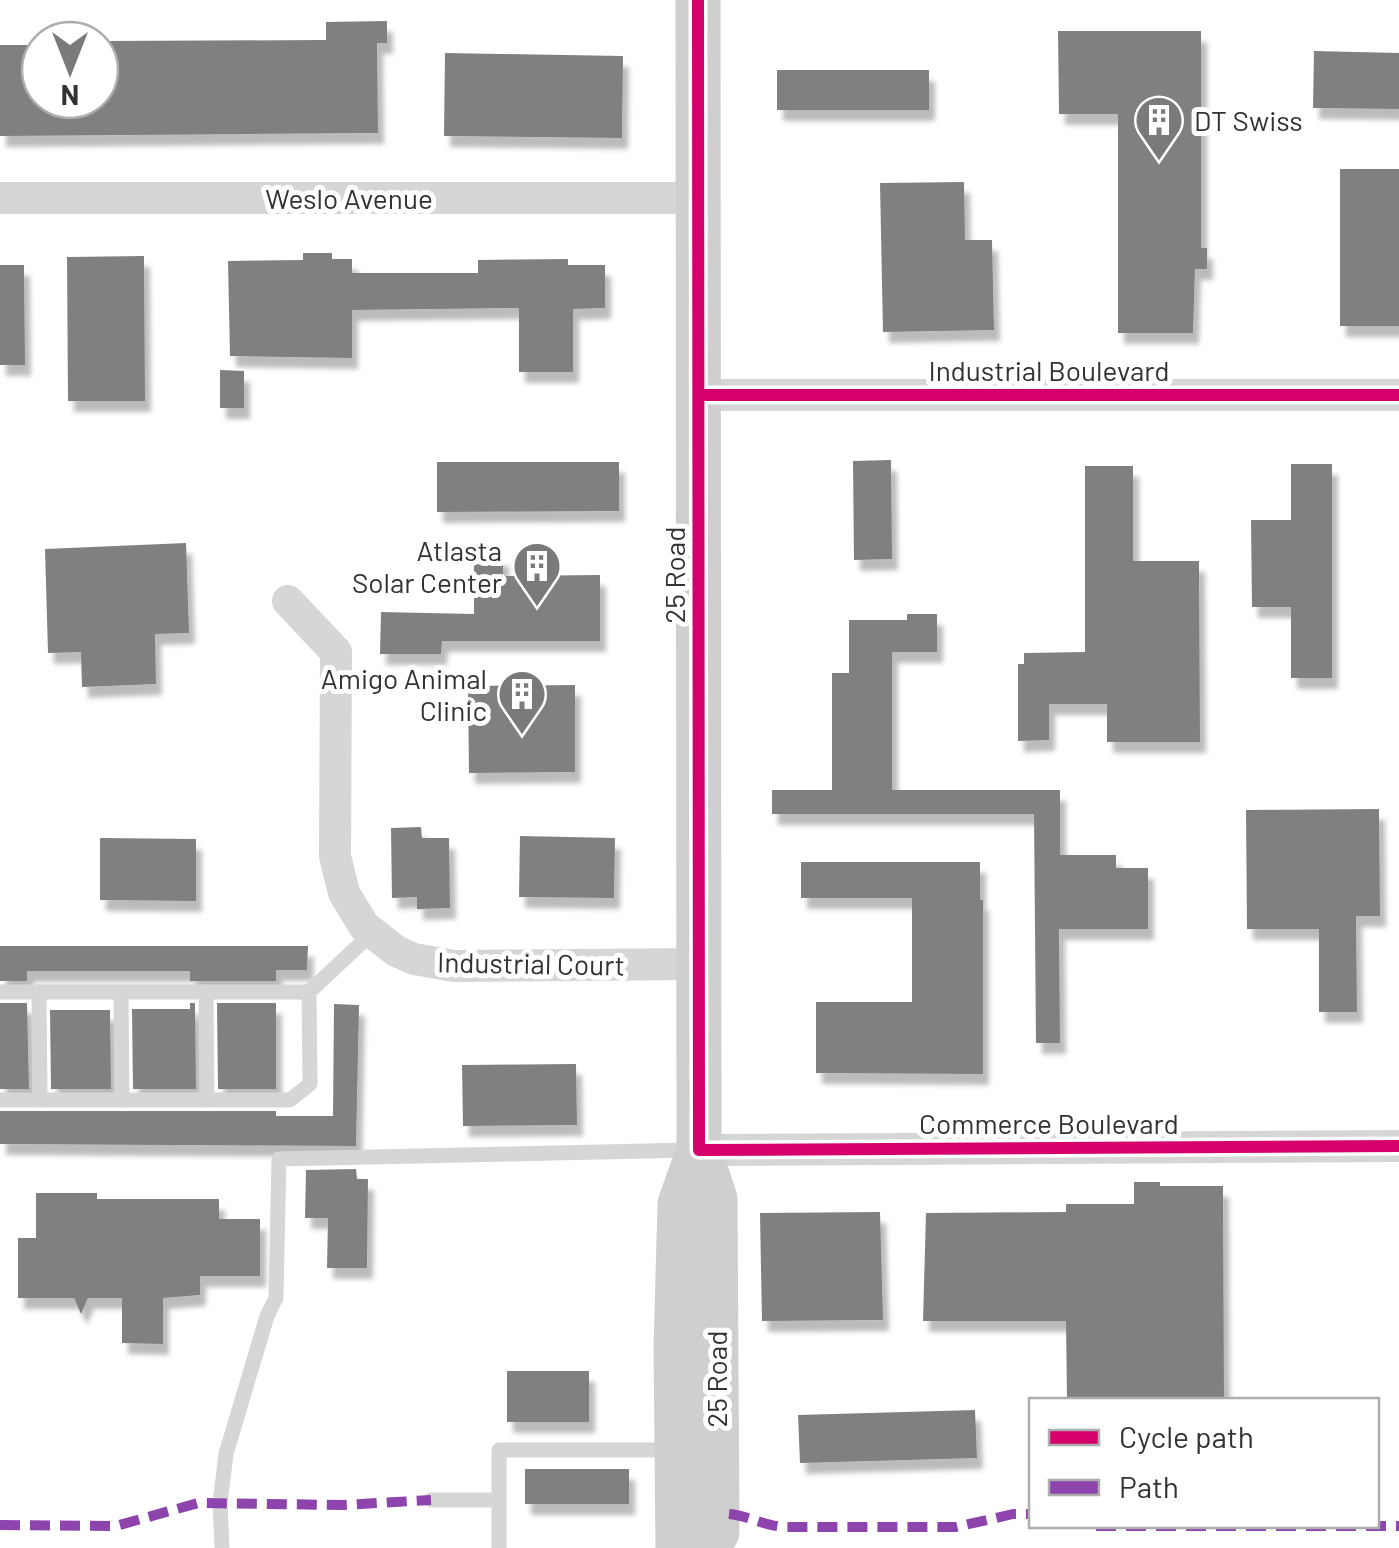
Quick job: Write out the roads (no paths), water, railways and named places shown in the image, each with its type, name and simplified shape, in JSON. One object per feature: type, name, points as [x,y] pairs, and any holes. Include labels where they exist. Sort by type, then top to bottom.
[{"type":"main road","name":"25 Road","points":[[698,0],[699,1150],[715,1199],[716,1532],[708,1548]]},
{"type":"main road","name":"25 Road","points":[[678,1548],[680,1204],[699,1150]]},
{"type":"street","name":"Weslo Avenue","points":[[0,198],[697,198]]},
{"type":"street","name":"Industrial Boulevard","points":[[699,394],[1399,394]]},
{"type":"street","name":"Industrial Court","points":[[288,602],[336,652],[335,856],[350,906],[372,933],[396,951],[434,964],[700,964]]},
{"type":"street","name":"Commerce Boulevard","points":[[699,1150],[1399,1146]]},
{"type":"lane","points":[[0,992],[309,992],[372,933]]},
{"type":"lane","points":[[40,992],[40,1100]]},
{"type":"lane","points":[[121,992],[122,1100]]},
{"type":"lane","points":[[206,992],[207,1100]]},
{"type":"lane","points":[[0,1100],[290,1100],[310,1084],[309,992]]},
{"type":"lane","points":[[222,1548],[220,1503],[226,1454],[267,1316],[276,1298],[279,1159],[699,1150]]},
{"type":"lane","points":[[499,1548],[499,1450],[676,1450]]},
{"type":"lane","points":[[431,1500],[499,1500]]},
{"type":"place","name":"DT Swiss","points":[[1159,162]]},
{"type":"place","name":"Atlasta Solar Center","points":[[537,608]]},
{"type":"place","name":"Amigo Animal Clinic","points":[[522,736]]}]
